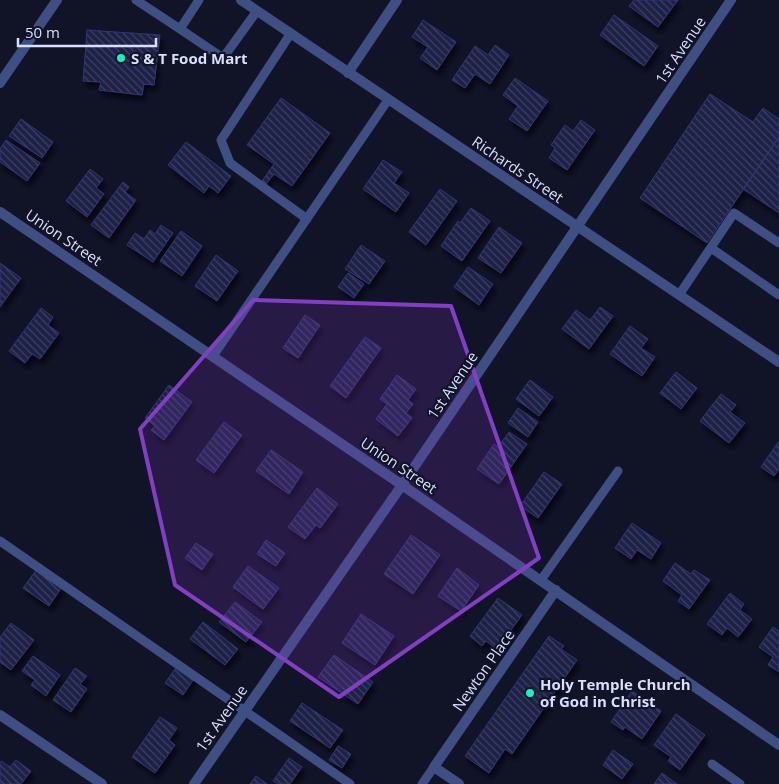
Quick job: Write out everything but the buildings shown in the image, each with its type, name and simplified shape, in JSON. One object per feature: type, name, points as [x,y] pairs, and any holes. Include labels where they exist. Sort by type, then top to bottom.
[{"type":"street","points":[[0,84],[57,0]]},
{"type":"street","name":"Richards Street","points":[[241,0],[779,362]]},
{"type":"street","points":[[348,73],[397,0]]},
{"type":"street","name":"1st Avenue","points":[[194,784],[579,227],[731,0]]},
{"type":"street","name":"Union Street","points":[[0,212],[556,590],[779,745]]},
{"type":"street","name":"Newton Place","points":[[434,767],[556,590]]},
{"type":"street","points":[[0,715],[91,781],[102,784]]},
{"type":"street","points":[[434,767],[460,784]]},
{"type":"lane","points":[[136,0],[223,58],[257,11]]},
{"type":"lane","points":[[180,29],[199,0]]},
{"type":"lane","points":[[291,34],[221,140],[230,163],[307,219]]},
{"type":"lane","points":[[213,356],[388,100]]},
{"type":"lane","points":[[679,294],[734,213],[779,243]]},
{"type":"lane","points":[[711,248],[779,295]]},
{"type":"lane","points":[[541,580],[618,471]]},
{"type":"lane","points":[[0,541],[350,784]]},
{"type":"lane","points":[[712,764],[740,784]]},
{"type":"lane","points":[[422,784],[434,767]]},
{"type":"highlighted area","points":[[253,300],[451,306],[539,558],[339,697],[175,585],[140,429]]},
{"type":"place","name":"S & T Food Mart","points":[[121,58]]},
{"type":"place","name":"Holy Temple Church of God in Christ","points":[[530,693]]}]
